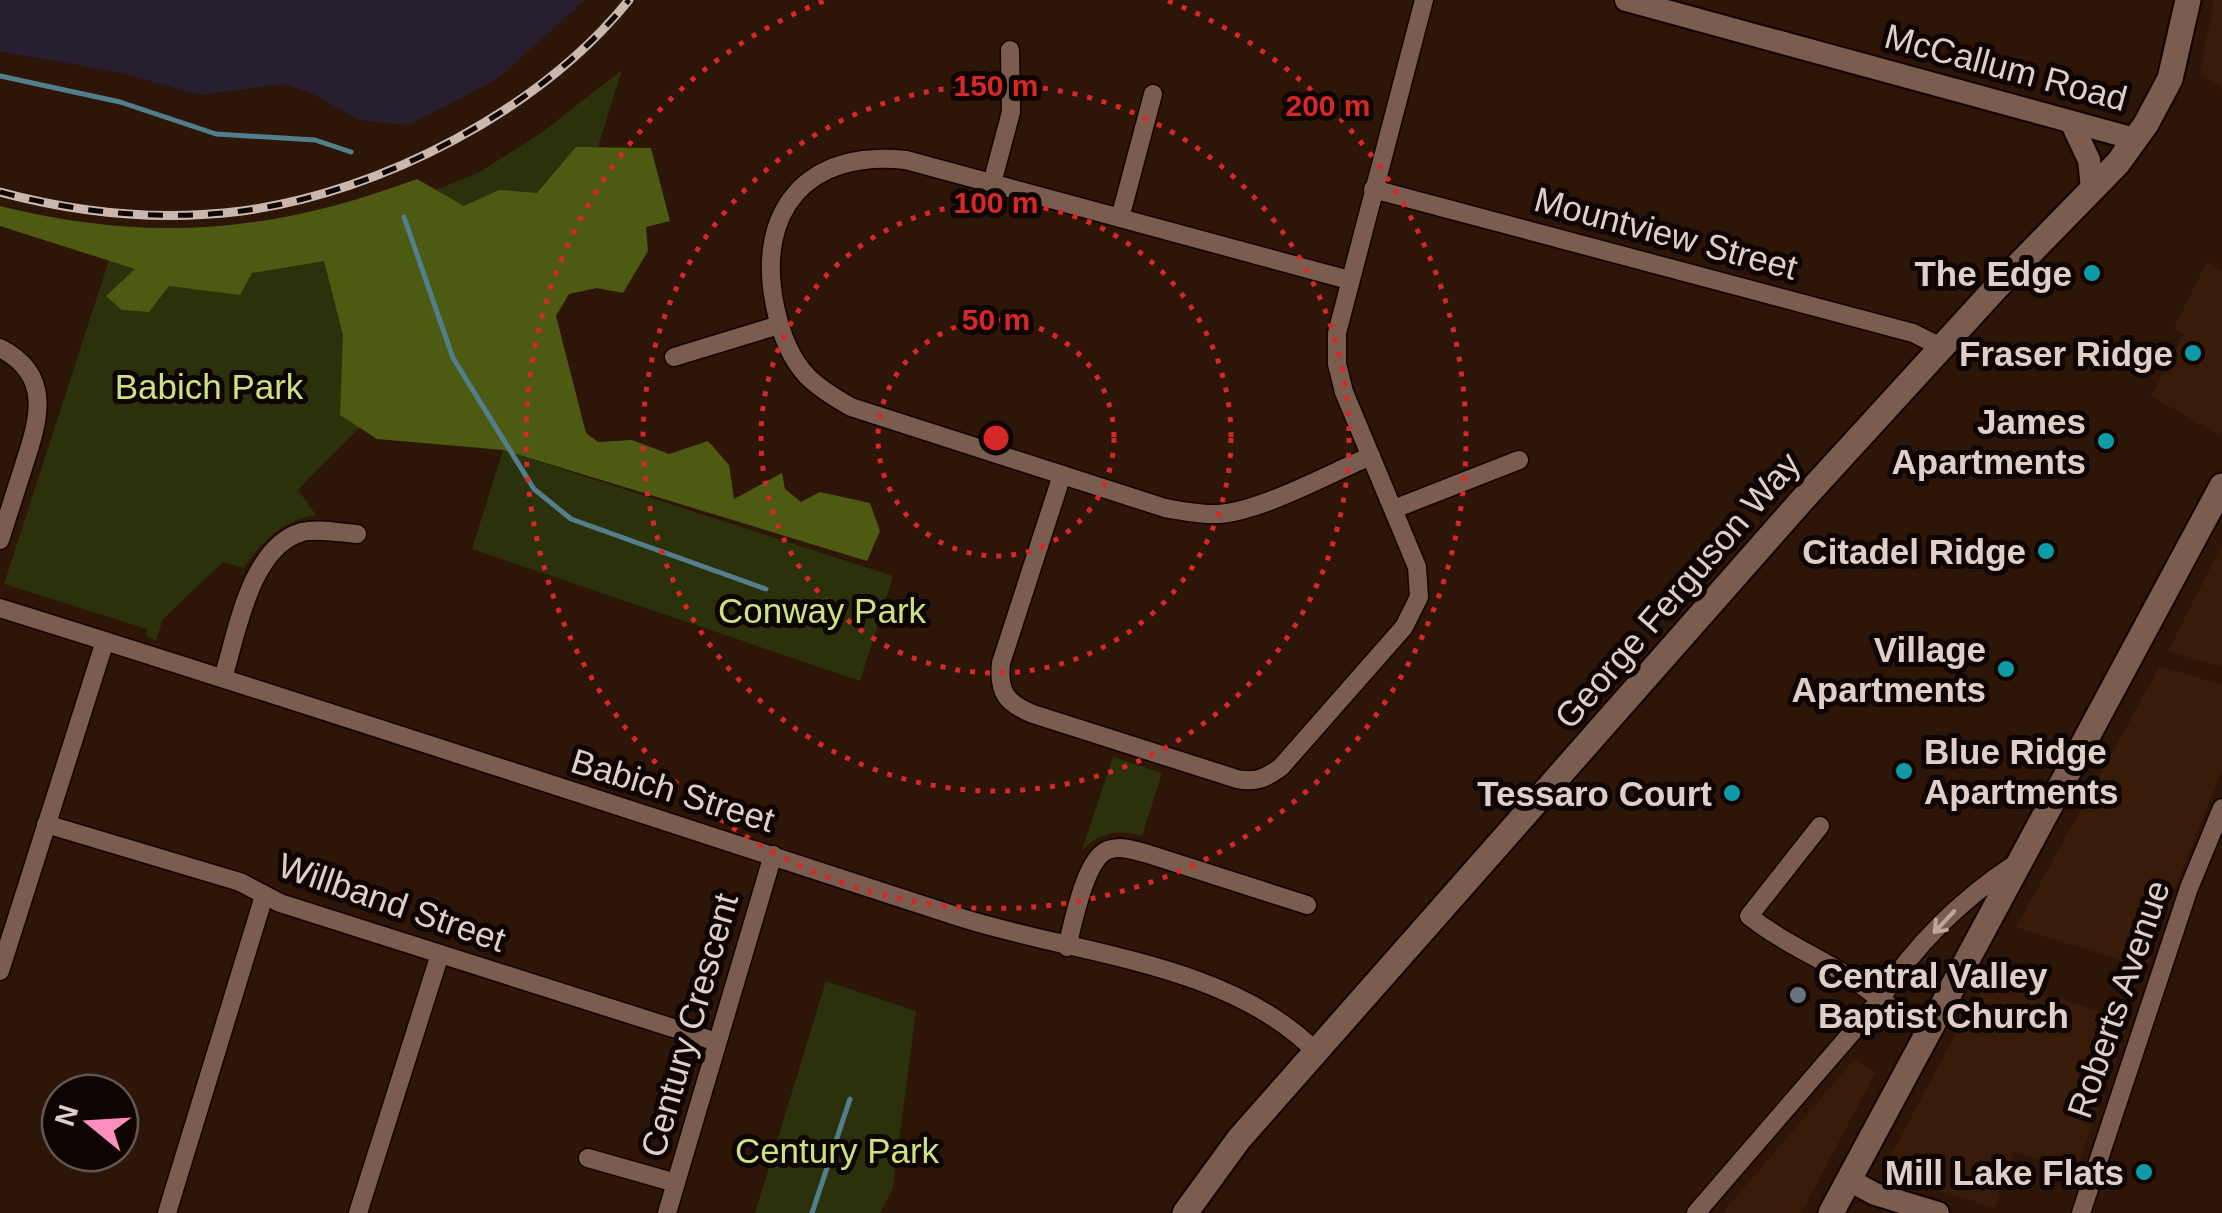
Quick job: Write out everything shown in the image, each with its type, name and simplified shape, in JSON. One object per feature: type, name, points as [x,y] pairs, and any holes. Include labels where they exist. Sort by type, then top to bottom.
[{"type":"main road","name":"George Ferguson Way","points":[[1185,1213],[1226,1155],[1315,1052],[1941,347],[2118,163],[2170,79],[2188,0]]},
{"type":"main road","points":[[1831,1213],[2222,486]]},
{"type":"street","points":[[1062,474],[1002,664],[1003,696],[1017,708],[1033,714],[1237,780],[1257,781],[1281,766],[1404,627],[1418,597],[1417,567],[1344,392],[1337,364],[1337,332],[1424,0]]},
{"type":"street","name":"McCallum Road","points":[[1626,0],[2135,139]]},
{"type":"street","points":[[992,182],[1010,112],[1010,50]]},
{"type":"street","points":[[1120,218],[1153,94]]},
{"type":"street","points":[[2071,122],[2089,160],[2092,188]]},
{"type":"street","points":[[1348,280],[992,182],[875,156],[846,162],[820,174],[797,192],[779,217],[770,248],[770,278],[779,324],[804,373],[850,408],[1165,508],[1220,514],[1247,508],[1371,456]]},
{"type":"street","name":"Mountview Street","points":[[1373,189],[1913,332],[1941,347]]},
{"type":"street","points":[[674,357],[779,324]]},
{"type":"street","points":[[0,348],[13,354],[29,371],[38,394],[39,418],[0,540]]},
{"type":"street","points":[[1394,509],[1519,460]]},
{"type":"street","points":[[222,678],[256,574],[269,554],[287,538],[306,531],[357,534]]},
{"type":"street","name":"Babich Street","points":[[0,608],[972,921],[1210,983],[1292,1028],[1315,1052]]},
{"type":"street","points":[[0,971],[106,641]]},
{"type":"street","name":"Roberts Avenue","points":[[2081,1213],[2190,888],[2222,808]]},
{"type":"street","name":"Willband Street","points":[[46,824],[240,882],[264,896],[717,1042]]},
{"type":"street","points":[[1820,826],[1749,916],[1929,1030]]},
{"type":"street","points":[[1067,946],[1088,871],[1095,859],[1113,848],[1148,854],[1307,905]]},
{"type":"street","name":"Century Crescent","points":[[667,1213],[773,856]]},
{"type":"street","points":[[1696,1213],[1880,1000],[1895,975],[1972,893],[2020,862]]},
{"type":"street","points":[[167,1213],[264,896]]},
{"type":"street","points":[[358,1213],[440,954]]},
{"type":"street","points":[[588,1158],[676,1184]]},
{"type":"street","points":[[1848,1180],[1875,1194],[1938,1213]]},
{"type":"shaded area","points":[[0,0],[585,0],[496,80],[408,125],[359,120],[313,94],[283,84],[200,95],[118,72],[3,52]]},
{"type":"shaded area","points":[[2214,0],[2222,0],[2222,89],[2200,72]]},
{"type":"shaded area","name":"Fraser Ridge","points":[[2207,262],[2222,271],[2219,435],[2151,396],[2184,334],[2174,328]]},
{"type":"shaded area","points":[[2222,545],[2222,667],[2168,651]]},
{"type":"shaded area","points":[[2160,666],[2222,685],[2222,770],[2147,969],[2016,927]]},
{"type":"shaded area","points":[[1987,976],[2129,1021],[2076,1172],[2013,1152],[1995,1208],[1897,1177],[1890,1166],[1892,1153]]},
{"type":"shaded area","points":[[1854,1060],[1876,1072],[1801,1213],[1722,1213]]},
{"type":"green space","name":"Babich Park","points":[[622,70],[503,450],[459,437],[363,424],[298,490],[316,515],[274,533],[244,568],[223,562],[163,619],[156,640],[146,637],[147,629],[4,584],[112,251],[369,217],[478,173],[541,133]]},
{"type":"green space","points":[[576,147],[651,148],[670,221],[646,227],[648,251],[623,293],[597,288],[569,294],[556,316],[586,433],[598,442],[632,440],[669,454],[708,441],[729,465],[734,499],[782,473],[785,489],[801,502],[820,492],[870,503],[880,531],[867,561],[503,450],[377,439],[340,415],[343,335],[324,261],[252,273],[240,295],[169,286],[149,312],[122,310],[106,296],[135,269],[0,226],[0,206],[108,225],[210,227],[312,211],[417,179],[464,206],[499,190],[537,193]]},
{"type":"green space","name":"Conway Park","points":[[503,450],[893,576],[860,681],[472,549]]},
{"type":"green space","points":[[1113,757],[1162,773],[1142,836],[1110,834],[1082,850]]},
{"type":"green space","name":"Century Park","points":[[826,981],[916,1011],[893,1188],[880,1213],[755,1213]]},
{"type":"waterway","points":[[0,76],[120,102],[216,134],[315,140],[351,152]]},
{"type":"waterway","points":[[404,217],[453,358],[534,489],[571,519],[766,589]]},
{"type":"waterway","points":[[812,1213],[850,1099]]},
{"type":"railway","points":[[0,192],[90,210],[181,215],[242,211],[349,185],[455,140],[504,110],[551,77],[593,40],[629,0]]},
{"type":"place","name":"The Edge","points":[[2092,273]]},
{"type":"place","name":"Fraser Ridge","points":[[2193,353]]},
{"type":"place","name":"James Apartments","points":[[2106,441]]},
{"type":"place","name":"Citadel Ridge","points":[[2046,551]]},
{"type":"place","name":"Village Apartments","points":[[2006,669]]},
{"type":"place","name":"Blue Ridge Apartments","points":[[1904,771]]},
{"type":"place","name":"Tessaro Court","points":[[1732,793]]},
{"type":"place","name":"Central Valley Baptist Church","points":[[1798,995]]},
{"type":"place","name":"Mill Lake Flats","points":[[2144,1172]]}]
